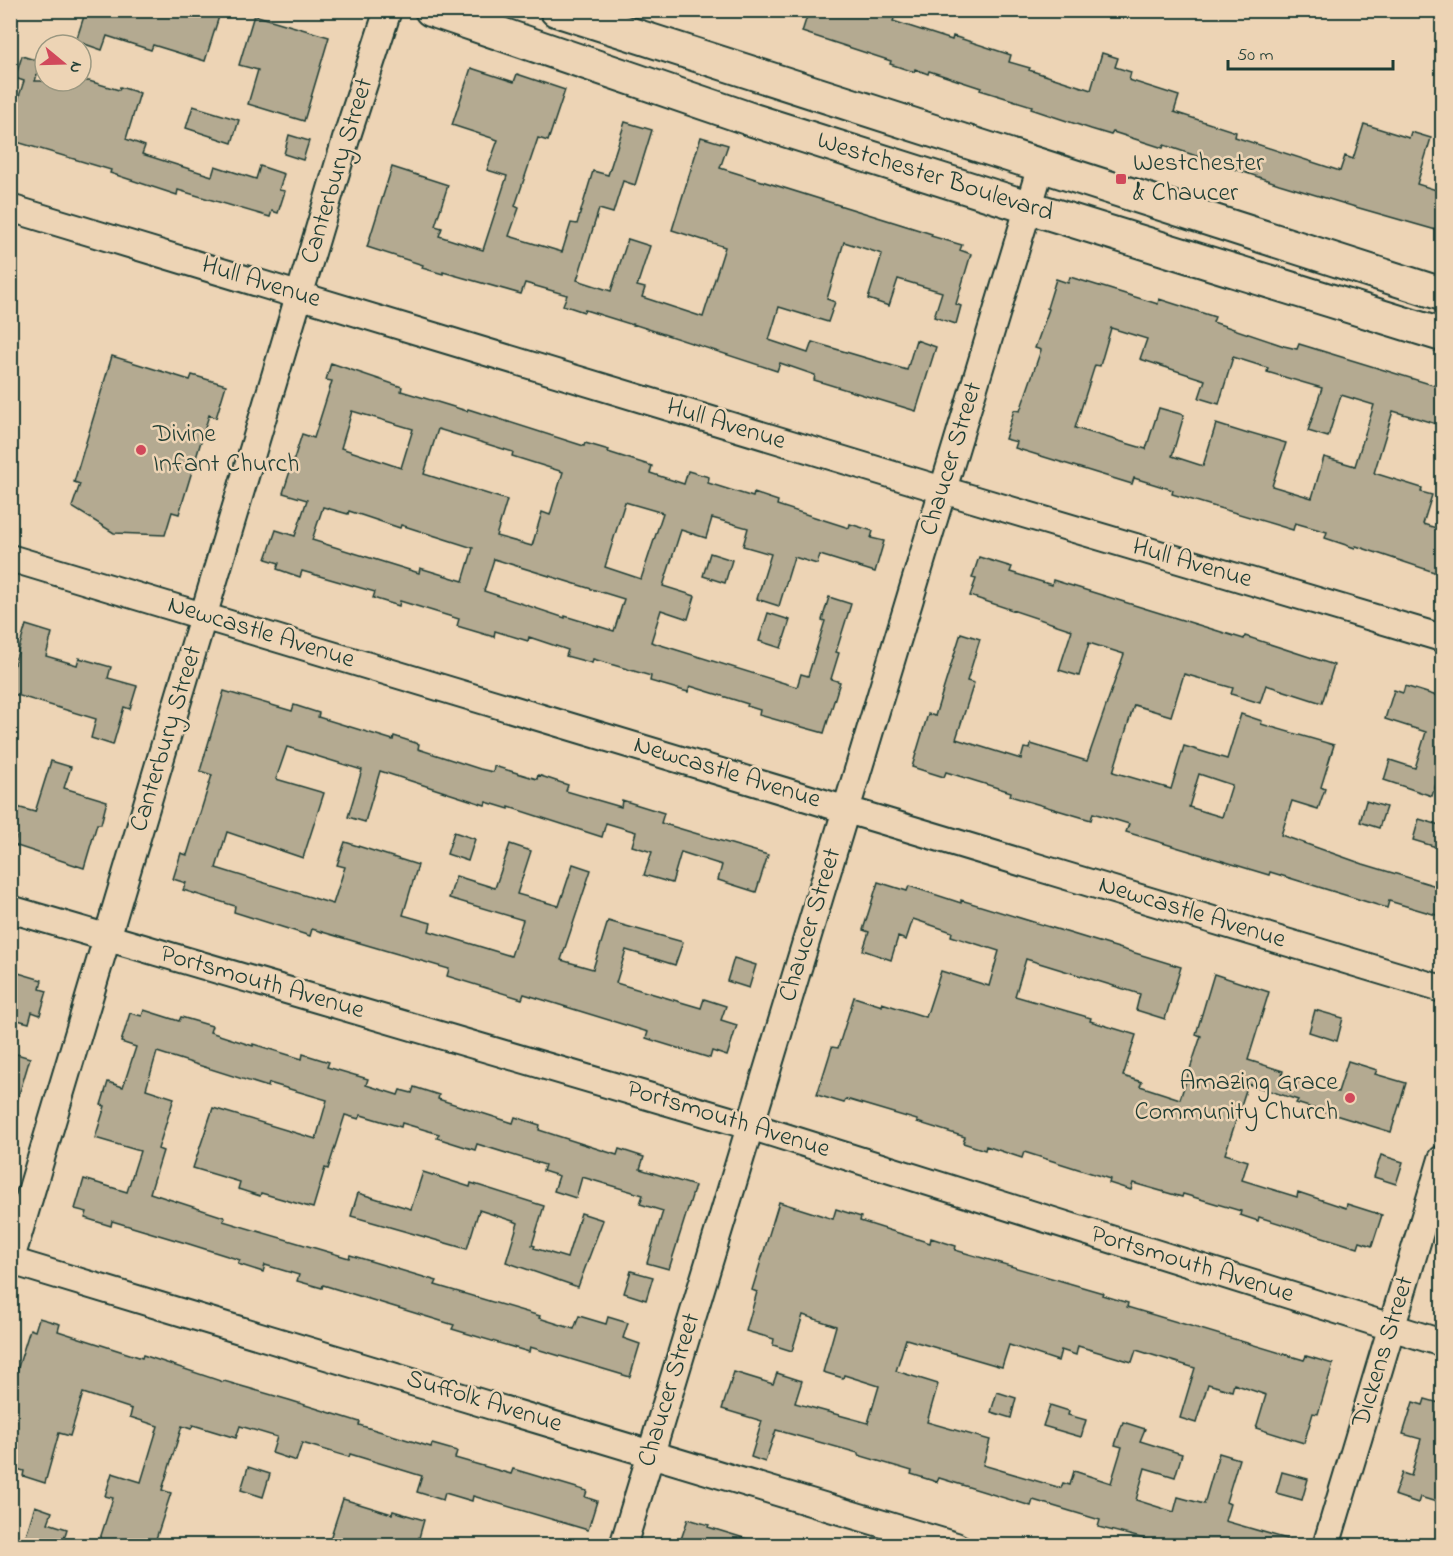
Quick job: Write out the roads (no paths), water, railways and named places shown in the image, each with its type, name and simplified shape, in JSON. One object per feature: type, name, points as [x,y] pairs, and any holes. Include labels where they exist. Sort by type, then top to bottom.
[{"type":"street","name":"Canterbury Street","points":[[11,1262],[300,294],[388,10]]},
{"type":"street","name":"Westchester Boulevard","points":[[431,10],[753,120],[1443,335]]},
{"type":"street","name":"Westchester Boulevard","points":[[556,10],[1443,294]]},
{"type":"street","name":"Chaucer Street","points":[[623,1545],[1041,166]]},
{"type":"street","name":"Hull Avenue","points":[[10,208],[1443,639]]},
{"type":"street","name":"Newcastle Avenue","points":[[10,558],[1443,989]]},
{"type":"street","name":"Portsmouth Avenue","points":[[10,909],[750,1126],[1443,1343]]},
{"type":"street","name":"Dickens Street","points":[[1326,1545],[1443,1159]]},
{"type":"street","name":"Suffolk Avenue","points":[[11,1262],[956,1545]]},
{"type":"place","name":"Westchester & Chaucer","points":[[1121,179]]},
{"type":"place","name":"Divine Infant Church","points":[[141,450]]},
{"type":"place","name":"Amazing Grace Community Church","points":[[1350,1098]]}]
